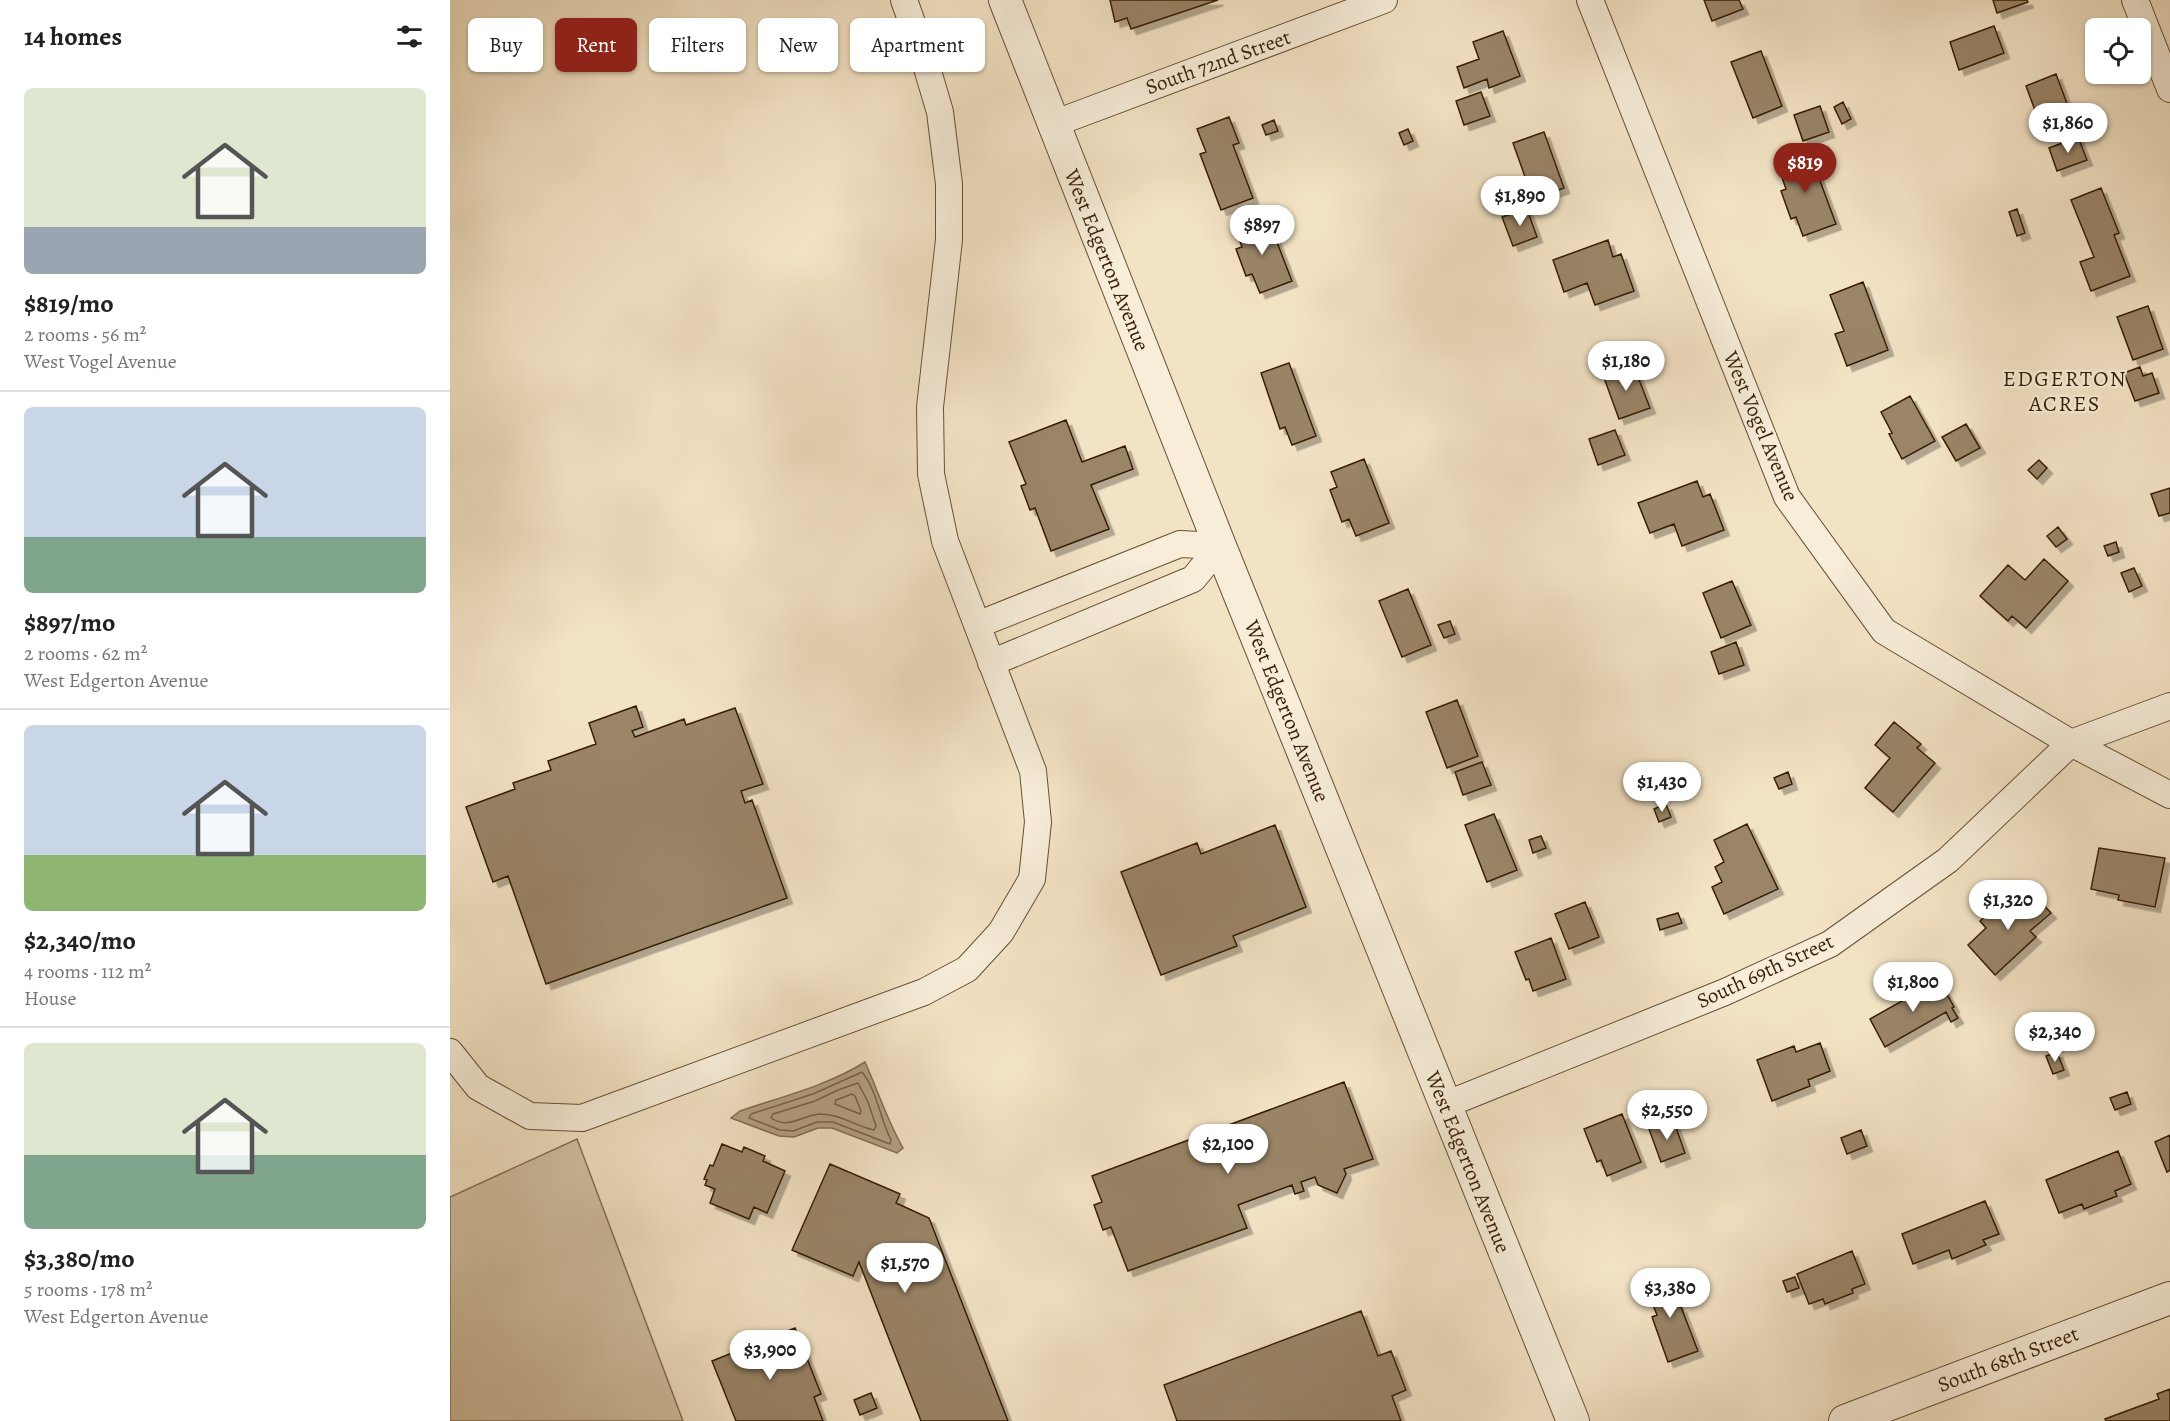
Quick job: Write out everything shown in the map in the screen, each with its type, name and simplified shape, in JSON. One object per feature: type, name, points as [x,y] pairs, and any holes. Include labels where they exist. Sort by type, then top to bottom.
[{"type":"street","points":[[450,1052],[478,1087],[530,1116],[582,1118],[917,994],[967,969],[1001,932],[1032,879],[1038,822],[1034,771],[945,541],[931,474],[930,407],[949,240],[949,183],[940,112],[904,0]]},
{"type":"street","name":"West Edgerton Avenue","points":[[1005,0],[1220,546],[1573,1421]]},
{"type":"street","name":"South 72nd Street","points":[[1053,124],[1384,0]]},
{"type":"street","name":"West Vogel Avenue","points":[[1590,0],[1787,497],[1884,632],[2071,743],[2170,795]]},
{"type":"street","points":[[2135,0],[2170,89]]},
{"type":"street","points":[[977,625],[1179,544],[1220,546]]},
{"type":"street","points":[[991,663],[1193,579],[1220,546]]},
{"type":"street","name":"South 69th Street","points":[[1445,1105],[1725,992],[1830,944],[1948,860],[2071,743],[2170,706]]},
{"type":"street","name":"South 68th Street","points":[[1845,1421],[2170,1298]]},
{"type":"shaded area","points":[[577,1139],[683,1421],[450,1421],[450,1197]]},
{"type":"water","points":[[865,1062],[903,1148],[897,1153],[832,1128],[818,1128],[794,1137],[779,1136],[731,1118],[740,1111],[820,1084]]},
{"type":"building","points":[[1110,0],[1218,0],[1131,29],[1127,18],[1115,22]]},
{"type":"building","points":[[1704,0],[1739,0],[1743,9],[1712,21]]},
{"type":"building","points":[[1993,0],[2027,0],[2028,2],[1997,13]]},
{"type":"building","points":[[1994,26],[2004,53],[1959,70],[1950,42]]},
{"type":"building","points":[[1503,31],[1520,76],[1489,88],[1487,79],[1464,88],[1457,67],[1479,59],[1473,42]]},
{"type":"building","points":[[1761,51],[1782,106],[1753,118],[1731,62]]},
{"type":"building","points":[[2056,74],[2072,117],[2042,129],[2026,86]]},
{"type":"building","points":[[1481,92],[1490,116],[1464,125],[1456,101]]},
{"type":"building","points":[[1843,102],[1851,119],[1842,124],[1834,107]]},
{"type":"building","points":[[1820,106],[1829,132],[1803,141],[1794,115]]},
{"type":"building","points":[[1229,117],[1239,143],[1233,145],[1253,198],[1221,210],[1200,154],[1206,152],[1197,129]]},
{"type":"building","points":[[1274,120],[1278,131],[1266,135],[1262,125]]},
{"type":"building","points":[[1408,129],[1413,141],[1404,145],[1399,133]]},
{"type":"building","points":[[1544,132],[1564,188],[1533,199],[1513,143]]},
{"type":"building","points":[[2078,137],[2087,160],[2057,171],[2049,148]]},
{"type":"building","points":[[1809,151],[1836,224],[1803,236],[1796,217],[1791,219],[1781,191],[1786,189],[1777,163]]},
{"type":"building","points":[[2101,188],[2119,233],[2114,235],[2130,276],[2091,291],[2080,262],[2094,257],[2071,200]]},
{"type":"building","points":[[1527,209],[1537,237],[1513,246],[1502,217]]},
{"type":"building","points":[[2017,209],[2025,233],[2017,236],[2009,212]]},
{"type":"building","points":[[1268,219],[1292,281],[1260,293],[1252,274],[1246,276],[1236,249],[1242,247],[1236,231]]},
{"type":"building","points":[[1608,240],[1613,257],[1621,254],[1634,291],[1595,305],[1587,283],[1564,292],[1553,260]]},
{"type":"building","points":[[1863,282],[1888,350],[1847,366],[1835,334],[1844,331],[1830,295]]},
{"type":"building","points":[[2148,306],[2163,349],[2133,360],[2117,317]]},
{"type":"building","points":[[1289,363],[1316,436],[1292,445],[1285,427],[1280,429],[1261,373]]},
{"type":"building","points":[[1633,364],[1650,408],[1619,419],[1603,375]]},
{"type":"building","points":[[2140,367],[2143,376],[2152,373],[2159,393],[2135,401],[2124,373]]},
{"type":"building","points":[[1910,396],[1935,441],[1902,459],[1881,412]]},
{"type":"building","points":[[1066,420],[1082,462],[1125,446],[1133,469],[1091,485],[1109,529],[1051,551],[1035,508],[1030,510],[1021,486],[1026,484],[1009,442]]},
{"type":"building","points":[[1966,424],[1980,448],[1956,461],[1942,437]]},
{"type":"building","points":[[1615,430],[1625,455],[1598,465],[1589,439]]},
{"type":"building","points":[[1364,459],[1389,523],[1356,536],[1349,519],[1342,522],[1330,490],[1337,487],[1331,472]]},
{"type":"building","points":[[2039,460],[2047,468],[2037,479],[2028,470]]},
{"type":"building","points":[[1697,481],[1703,497],[1710,494],[1724,530],[1682,546],[1674,524],[1650,533],[1638,503]]},
{"type":"building","points":[[2170,488],[2170,513],[2159,516],[2151,494]]},
{"type":"building","points":[[2058,527],[2067,539],[2056,547],[2047,536]]},
{"type":"building","points":[[2116,542],[2119,552],[2108,556],[2104,546]]},
{"type":"building","points":[[2044,559],[2068,581],[2026,628],[2012,616],[2008,621],[1980,596],[2008,565],[2025,580]]},
{"type":"building","points":[[2134,568],[2142,586],[2129,592],[2121,573]]},
{"type":"building","points":[[1732,581],[1751,625],[1721,638],[1703,593]]},
{"type":"building","points":[[1408,589],[1431,645],[1402,657],[1379,601]]},
{"type":"building","points":[[1450,621],[1455,634],[1444,638],[1438,625]]},
{"type":"building","points":[[1736,642],[1744,665],[1719,674],[1711,652]]},
{"type":"building","points":[[1457,700],[1478,756],[1447,768],[1426,712]]},
{"type":"building","points":[[636,706],[643,727],[632,731],[635,737],[684,719],[686,725],[735,708],[763,784],[741,791],[745,803],[752,800],[787,898],[546,984],[508,876],[493,882],[466,807],[515,789],[513,783],[551,770],[548,761],[596,744],[589,723]]},
{"type":"building","points":[[1894,722],[1921,744],[1917,748],[1935,763],[1893,812],[1865,788],[1890,758],[1875,745]]},
{"type":"building","points":[[1482,762],[1491,785],[1463,795],[1455,772]]},
{"type":"building","points":[[1788,772],[1792,784],[1779,789],[1774,778]]},
{"type":"building","points":[[1666,804],[1671,817],[1659,822],[1654,809]]},
{"type":"building","points":[[1494,814],[1517,870],[1487,882],[1465,825]]},
{"type":"building","points":[[1747,824],[1778,889],[1724,914],[1712,887],[1722,882],[1715,867],[1724,862],[1714,840]]},
{"type":"building","points":[[1275,825],[1306,907],[1233,936],[1237,946],[1161,975],[1121,872],[1197,843],[1201,854]]},
{"type":"building","points":[[1541,836],[1546,848],[1533,853],[1529,840]]},
{"type":"building","points":[[2099,848],[2165,858],[2155,907],[2118,900],[2119,895],[2091,889]]},
{"type":"building","points":[[2028,889],[2051,913],[2030,931],[2036,937],[1995,975],[1968,945],[1986,928],[1980,921],[2004,900],[2010,907]]},
{"type":"building","points":[[1585,902],[1599,937],[1569,949],[1555,914]]},
{"type":"building","points":[[1678,913],[1682,923],[1660,930],[1657,919]]},
{"type":"building","points":[[1551,938],[1566,979],[1533,991],[1515,952]]},
{"type":"building","points":[[1939,980],[1958,1018],[1951,1022],[1946,1012],[1885,1047],[1870,1019]]},
{"type":"building","points":[[1820,1043],[1830,1071],[1808,1080],[1810,1086],[1772,1101],[1757,1060],[1794,1046],[1796,1052]]},
{"type":"building","points":[[2057,1052],[2064,1070],[2053,1074],[2046,1056]]},
{"type":"building","points":[[1344,1082],[1373,1159],[1344,1169],[1346,1174],[1337,1193],[1318,1185],[1315,1177],[1301,1182],[1304,1191],[1295,1194],[1292,1185],[1238,1205],[1247,1228],[1128,1271],[1111,1227],[1103,1230],[1094,1205],[1102,1202],[1092,1176]]},
{"type":"building","points":[[2127,1092],[2131,1104],[2115,1110],[2110,1098]]},
{"type":"building","points":[[1622,1114],[1641,1162],[1607,1176],[1601,1160],[1597,1162],[1584,1129]]},
{"type":"building","points":[[1673,1119],[1685,1153],[1661,1162],[1649,1129]]},
{"type":"building","points":[[1861,1130],[1867,1146],[1847,1154],[1841,1138]]},
{"type":"building","points":[[2170,1135],[2170,1170],[2167,1172],[2155,1142]]},
{"type":"building","points":[[722,1144],[742,1152],[744,1147],[765,1156],[763,1161],[785,1171],[767,1213],[754,1207],[749,1219],[710,1203],[715,1189],[705,1185],[707,1180],[704,1179],[710,1165],[713,1166]]},
{"type":"building","points":[[2118,1151],[2131,1184],[2115,1191],[2117,1196],[2084,1209],[2082,1204],[2059,1213],[2046,1180]]},
{"type":"building","points":[[830,1164],[900,1194],[896,1203],[929,1218],[1008,1421],[921,1421],[859,1262],[853,1276],[792,1250]]},
{"type":"building","points":[[1985,1201],[1999,1234],[1983,1240],[1986,1245],[1952,1259],[1949,1250],[1913,1264],[1902,1234]]},
{"type":"building","points":[[1852,1251],[1865,1284],[1852,1289],[1853,1293],[1825,1304],[1823,1299],[1809,1304],[1797,1274]]},
{"type":"building","points":[[1670,1272],[1678,1295],[1675,1296],[1698,1351],[1668,1362],[1652,1317],[1657,1315],[1644,1282]]},
{"type":"building","points":[[1795,1277],[1799,1288],[1787,1292],[1783,1281]]},
{"type":"building","points":[[1361,1311],[1378,1356],[1391,1351],[1406,1390],[1392,1396],[1401,1421],[1177,1421],[1164,1385]]},
{"type":"building","points":[[795,1328],[821,1394],[814,1397],[823,1421],[736,1421],[712,1361]]},
{"type":"building","points":[[2170,1389],[2170,1421],[2106,1421],[2105,1419],[2159,1399],[2157,1394]]},
{"type":"building","points":[[871,1393],[877,1408],[860,1415],[854,1400]]},
{"type":"district","name":"EDGERTON ACRES","points":[[2065,392]]}]
